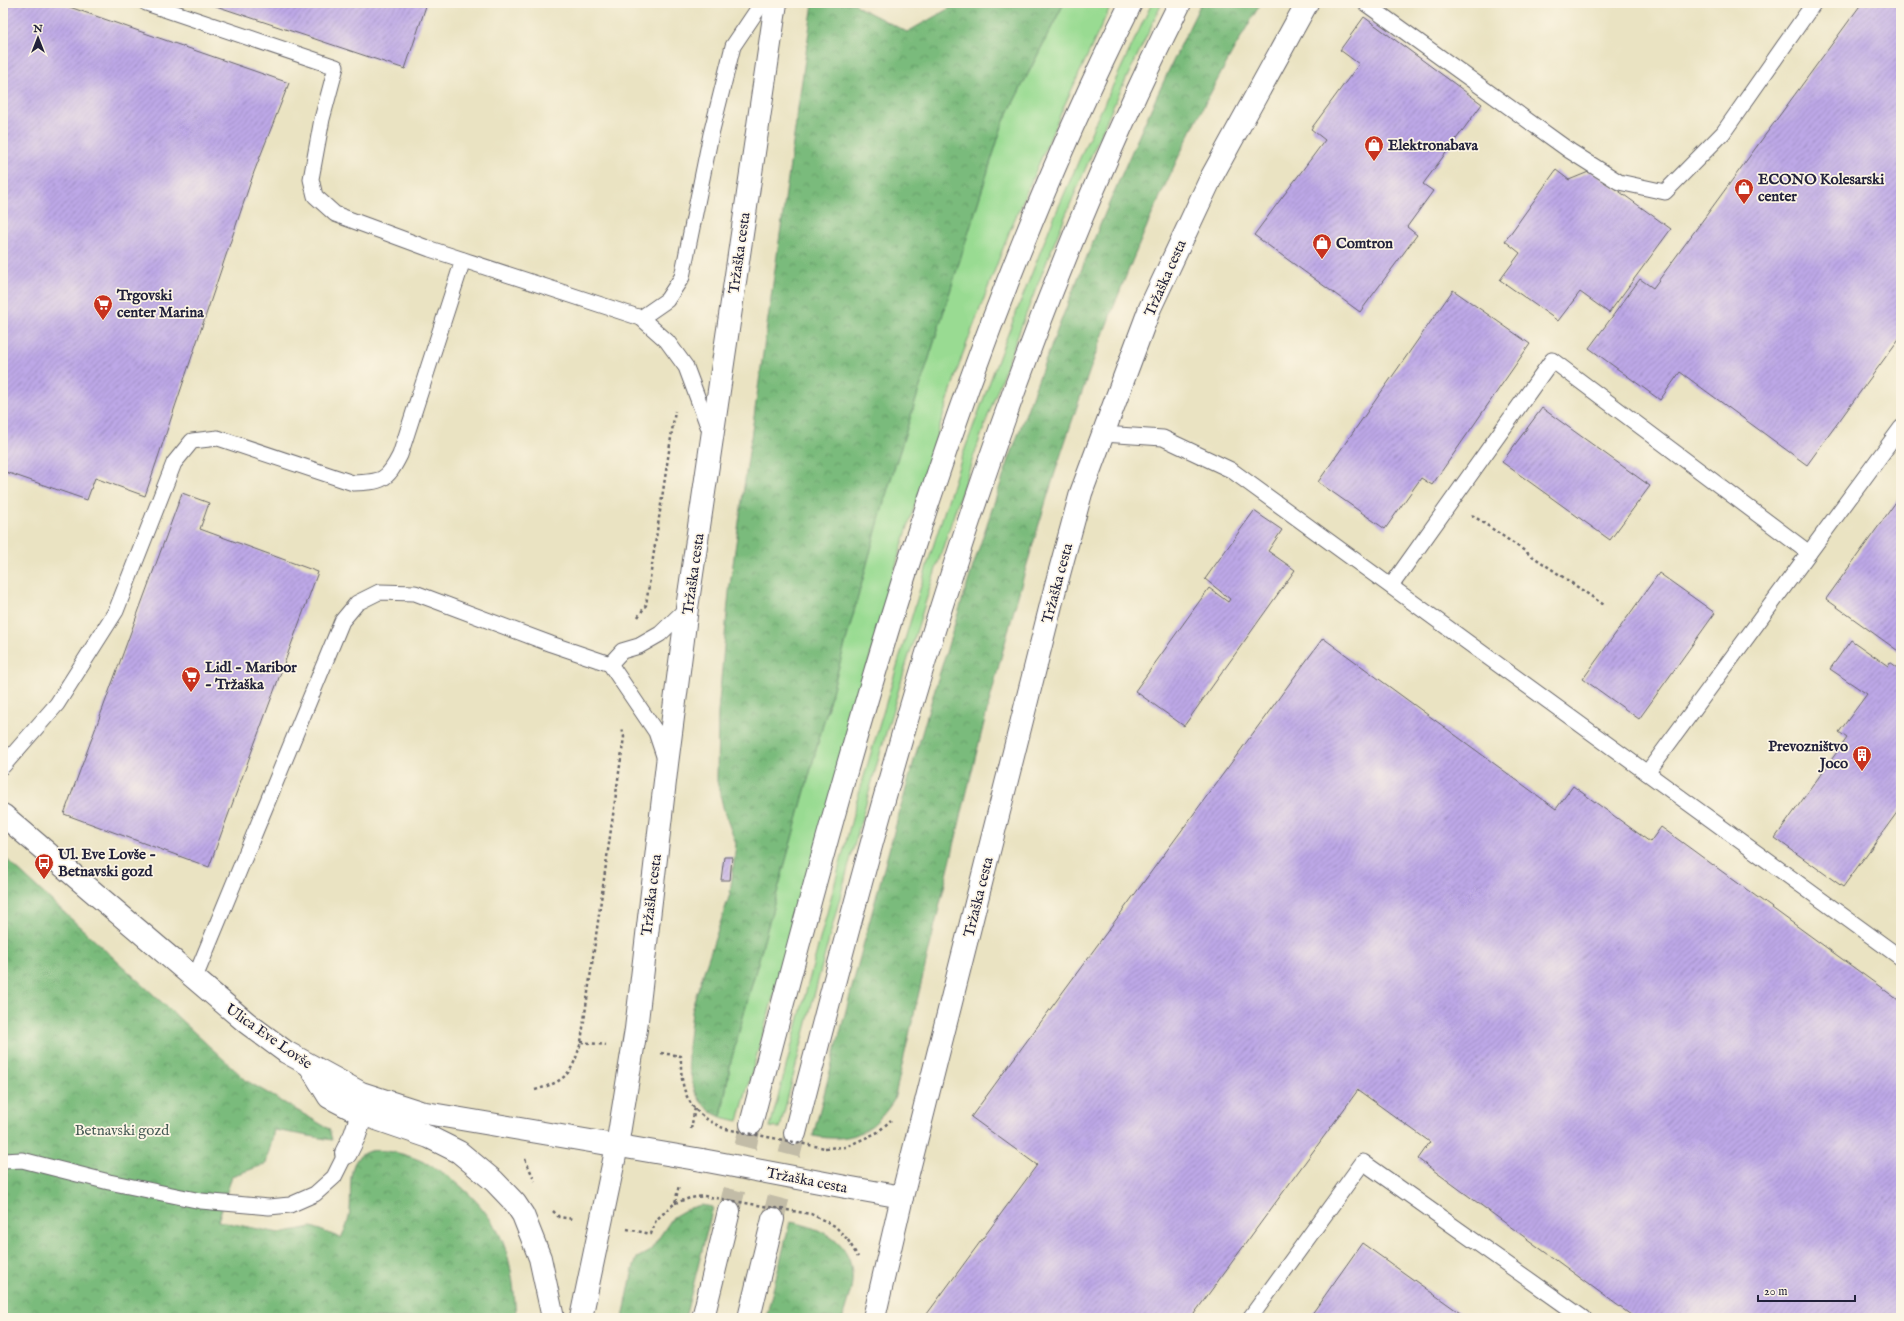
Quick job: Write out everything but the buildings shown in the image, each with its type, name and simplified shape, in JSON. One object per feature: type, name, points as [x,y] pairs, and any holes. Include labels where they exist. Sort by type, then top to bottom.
[{"type":"main road","name":"Tržaška cesta","points":[[581,1318],[616,1146],[636,1029],[687,608],[776,3]]},
{"type":"main road","points":[[752,1124],[828,834],[913,546],[982,349],[1047,186],[1131,3]]},
{"type":"main road","points":[[796,1133],[829,1000],[896,759],[925,658],[974,502],[1058,275],[1126,115],[1180,3]]},
{"type":"main road","name":"Tržaška cesta","points":[[874,1318],[902,1197],[1056,585],[1081,493],[1150,308],[1212,176],[1308,3]]},
{"type":"main road","name":"Ulica Eve Lovše","points":[[3,816],[247,1024],[286,1052],[361,1093],[420,1112],[616,1146]]},
{"type":"main road","points":[[309,1065],[329,1097],[362,1114],[429,1137],[459,1152],[494,1181],[523,1215],[540,1258],[553,1318]]},
{"type":"main road","points":[[346,1153],[355,1135],[362,1114]]},
{"type":"main road","name":"Tržaška cesta","points":[[616,1146],[702,1160],[902,1197]]},
{"type":"main road","points":[[703,1318],[730,1211]]},
{"type":"main road","points":[[749,1318],[774,1219]]},
{"type":"lane","points":[[146,3],[336,67],[322,119],[311,179],[315,196],[335,214],[463,260],[642,318],[667,341],[686,367],[713,437]]},
{"type":"lane","points":[[642,318],[667,300],[682,277],[710,142],[733,46],[762,3]]},
{"type":"lane","points":[[1365,3],[1570,152],[1619,182],[1665,192],[1723,133],[1814,3]]},
{"type":"lane","points":[[3,766],[57,704],[116,611],[174,463],[192,441],[218,438],[353,483],[374,482],[391,473],[400,455],[463,260]]},
{"type":"lane","points":[[1391,586],[1552,360],[1809,553]]},
{"type":"lane","points":[[1647,773],[1901,428]]},
{"type":"lane","points":[[1103,434],[1163,438],[1231,470],[1901,958]]},
{"type":"lane","points":[[194,980],[342,621],[357,603],[379,592],[415,593],[550,644],[610,664],[656,732],[667,764]]},
{"type":"lane","points":[[610,664],[622,651],[639,646],[660,634],[687,608]]},
{"type":"lane","points":[[3,1161],[22,1160],[109,1182],[201,1201],[269,1207],[290,1205],[314,1194],[334,1177],[346,1153]]},
{"type":"lane","points":[[1250,1318],[1363,1162],[1583,1318]]},
{"type":"path","points":[[635,622],[646,605],[675,407]]},
{"type":"path","points":[[1452,501],[1604,605]]},
{"type":"path","points":[[535,1090],[554,1085],[568,1075],[576,1060],[581,1042],[624,737],[621,725]]},
{"type":"path","points":[[681,1056],[680,1077],[684,1093],[695,1108],[709,1122],[726,1129],[825,1148]]},
{"type":"path","points":[[651,1234],[656,1220],[675,1203],[690,1198],[704,1196],[811,1214],[835,1226],[848,1240]]},
{"type":"green space","points":[[813,3],[855,3],[860,8],[907,32],[959,3],[1064,3],[1003,123],[885,498],[731,1061],[721,1117],[711,1112],[701,1102],[695,1092],[688,1063],[688,1047],[693,1004],[730,894],[736,844],[724,811],[717,781],[718,712],[729,592]]},
{"type":"green space","points":[[1064,3],[1112,3],[1064,106],[1010,230],[962,356],[899,555],[738,1121],[721,1117],[731,1061],[885,498],[1003,123]]},
{"type":"green space","points":[[1152,3],[1162,3],[1106,122],[1052,248],[1003,376],[944,543],[869,793],[823,960],[780,1128],[770,1127],[857,800],[929,559],[962,457],[1002,349],[1052,222],[1097,119]]},
{"type":"green space","points":[[1201,3],[1261,3],[1205,104],[1155,208],[1111,314],[1072,422],[1037,532],[1005,643],[976,755],[894,1100],[878,1121],[860,1133],[839,1138],[813,1136],[873,909],[915,758],[960,607],[1007,465],[1057,331],[1111,199]]},
{"type":"green space","name":"Betnavski gozd","points":[[3,856],[247,1081],[329,1129],[332,1140],[274,1130],[266,1164],[232,1176],[218,1221],[279,1233],[312,1227],[341,1238],[350,1214],[352,1170],[362,1154],[376,1150],[387,1151],[420,1160],[436,1168],[464,1189],[477,1202],[497,1230],[509,1262],[513,1284],[516,1318],[3,1318]]},
{"type":"green space","points":[[701,1205],[713,1207],[685,1318],[623,1318],[633,1269],[637,1258],[650,1251],[673,1217],[687,1209]]},
{"type":"green space","points":[[790,1222],[802,1224],[824,1233],[842,1248],[848,1257],[852,1269],[852,1282],[843,1318],[766,1318]]},
{"type":"tunnel","points":[[729,1211],[751,1124]]},
{"type":"tunnel","points":[[773,1219],[795,1133]]},
{"type":"place","name":"Elektronabava","points":[[1374,162]]},
{"type":"place","name":"ECONO Kolesarski center","points":[[1744,205]]},
{"type":"place","name":"Comtron","points":[[1322,260]]},
{"type":"place","name":"Trgovski center Marina","points":[[103,321]]},
{"type":"place","name":"Lidl - Maribor - Tržaška","points":[[191,693]]},
{"type":"place","name":"Prevozništvo Joco","points":[[1862,772]]},
{"type":"place","name":"Ul. Eve Lovše - Betnavski gozd","points":[[44,880]]}]
